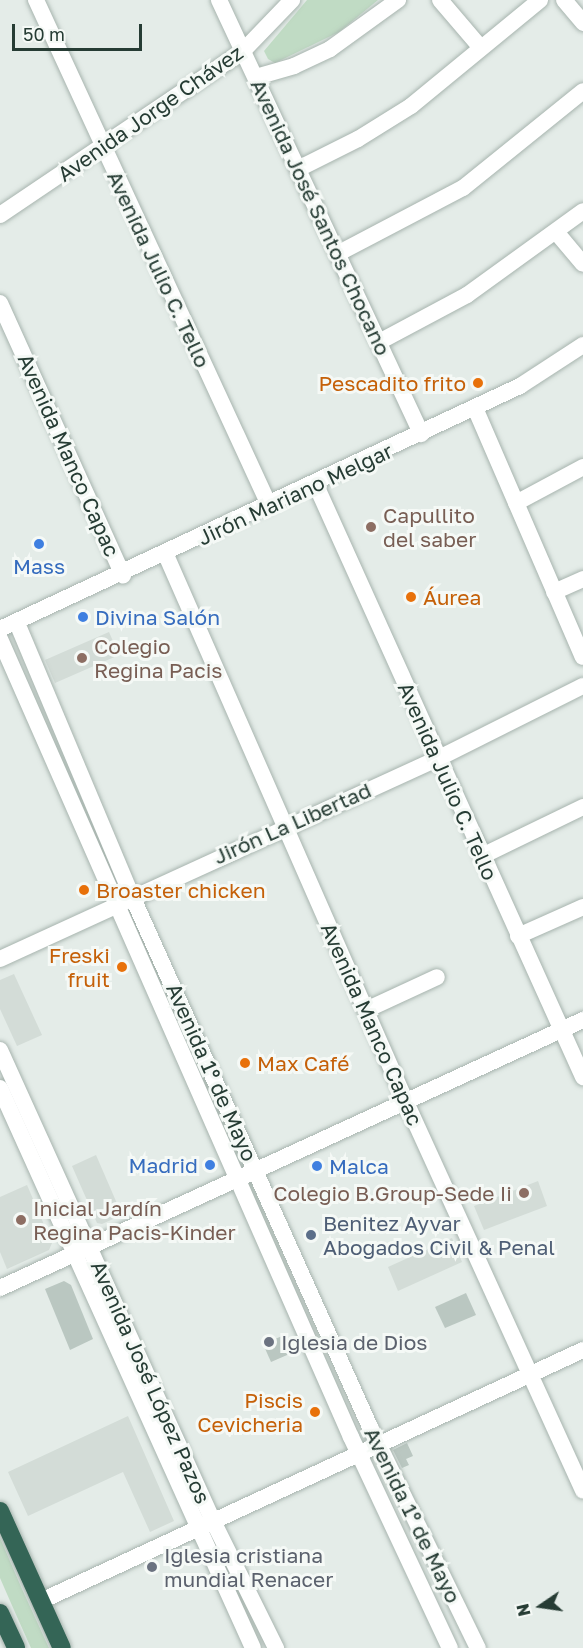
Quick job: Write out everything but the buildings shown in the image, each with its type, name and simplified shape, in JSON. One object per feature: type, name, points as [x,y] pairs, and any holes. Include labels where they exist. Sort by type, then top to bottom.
[{"type":"highway","points":[[0,1511],[62,1648]]},
{"type":"highway","points":[[0,1613],[16,1648]]},
{"type":"street","name":"Avenida Julio C. Tello","points":[[36,0],[102,148],[269,505]]},
{"type":"street","name":"Avenida José Santos Chocano","points":[[219,0],[339,253],[421,434]]},
{"type":"street","name":"Avenida Jorge Chávez","points":[[0,215],[243,51],[292,0]]},
{"type":"street","points":[[256,77],[330,49],[398,0]]},
{"type":"street","points":[[440,0],[481,48]]},
{"type":"street","points":[[298,169],[385,124],[540,0]]},
{"type":"street","points":[[564,0],[583,23]]},
{"type":"street","points":[[339,253],[463,188],[583,92]]},
{"type":"street","points":[[379,342],[467,296],[557,233],[583,211]]},
{"type":"street","points":[[557,233],[583,264]]},
{"type":"street","name":"Avenida Manco Capac","points":[[0,303],[123,574]]},
{"type":"street","name":"Jirón Mariano Melgar","points":[[0,629],[166,555],[475,408],[545,373],[583,345]]},
{"type":"street","points":[[475,408],[583,657]]},
{"type":"street","points":[[516,503],[583,468]]},
{"type":"street","name":"Avenida Julio C. Tello","points":[[315,483],[437,759],[583,1077]]},
{"type":"street","name":"Avenida Manco Capac","points":[[166,555],[406,1101],[531,1375],[578,1466],[583,1491]]},
{"type":"street","points":[[554,592],[583,579]]},
{"type":"street","name":"Avenida 1º de Mayo","points":[[17,623],[132,896],[379,1446],[478,1648]]},
{"type":"street","name":"Avenida 1º de Mayo","points":[[0,639],[114,904],[239,1179],[359,1455],[450,1648]]},
{"type":"street","name":"Jirón La Libertad","points":[[0,959],[114,904],[437,759],[583,686]]},
{"type":"street","points":[[482,856],[583,807]]},
{"type":"street","points":[[518,936],[583,907]]},
{"type":"street","points":[[366,1010],[437,977]]},
{"type":"street","points":[[0,1288],[583,1020]]},
{"type":"street","name":"Avenida José López Pazos","points":[[0,1050],[197,1529],[253,1648]]},
{"type":"street","name":"Avenida José López Pazos","points":[[0,1088],[83,1249],[276,1648]]},
{"type":"street","points":[[41,1601],[583,1350]]},
{"type":"shaded area","name":"Colegio Regina Pacis","points":[[109,632],[119,655],[55,683],[45,660]]},
{"type":"shaded area","points":[[14,974],[42,1035],[17,1046],[0,1009],[0,980]]},
{"type":"shaded area","points":[[96,1155],[122,1215],[102,1224],[97,1223],[72,1166]]},
{"type":"shaded area","name":"Colegio B.Group-Sede Ii","points":[[538,1181],[547,1206],[484,1230],[474,1206]]},
{"type":"shaded area","name":"Inicial Jardín Regina Pacis-Kinder","points":[[27,1185],[52,1243],[49,1250],[7,1269],[0,1252],[0,1197]]},
{"type":"shaded area","points":[[452,1238],[462,1262],[398,1291],[388,1267]]},
{"type":"shaded area","points":[[128,1416],[174,1521],[150,1532],[123,1472],[28,1516],[8,1472]]},
{"type":"green space","points":[[307,0],[378,0],[339,32],[275,63],[268,59],[264,51]]},
{"type":"green space","points":[[0,1538],[49,1648],[31,1648],[14,1610],[0,1578]]},
{"type":"place","name":"Pescadito frito","points":[[478,383]]},
{"type":"place","name":"Capullito del saber","points":[[371,527]]},
{"type":"place","name":"Mass","points":[[39,544]]},
{"type":"place","name":"Áurea","points":[[411,597]]},
{"type":"place","name":"Divina Salón","points":[[83,617]]},
{"type":"place","name":"Colegio Regina Pacis","points":[[82,658]]},
{"type":"place","name":"Broaster chicken","points":[[84,890]]},
{"type":"place","name":"Freski fruit","points":[[122,967]]},
{"type":"place","name":"Max Café","points":[[245,1063]]},
{"type":"place","name":"Madrid","points":[[210,1165]]},
{"type":"place","name":"Malca","points":[[317,1166]]},
{"type":"place","name":"Colegio B.Group-Sede Ii","points":[[524,1193]]},
{"type":"place","name":"Inicial Jardín Regina Pacis-Kinder","points":[[21,1220]]},
{"type":"place","name":"Benitez Ayvar Abogados Civil & Penal","points":[[311,1235]]},
{"type":"place","name":"Iglesia de Dios","points":[[269,1342]]},
{"type":"place","name":"Piscis Cevicheria","points":[[315,1412]]},
{"type":"place","name":"Iglesia cristiana mundial Renacer","points":[[152,1567]]}]
